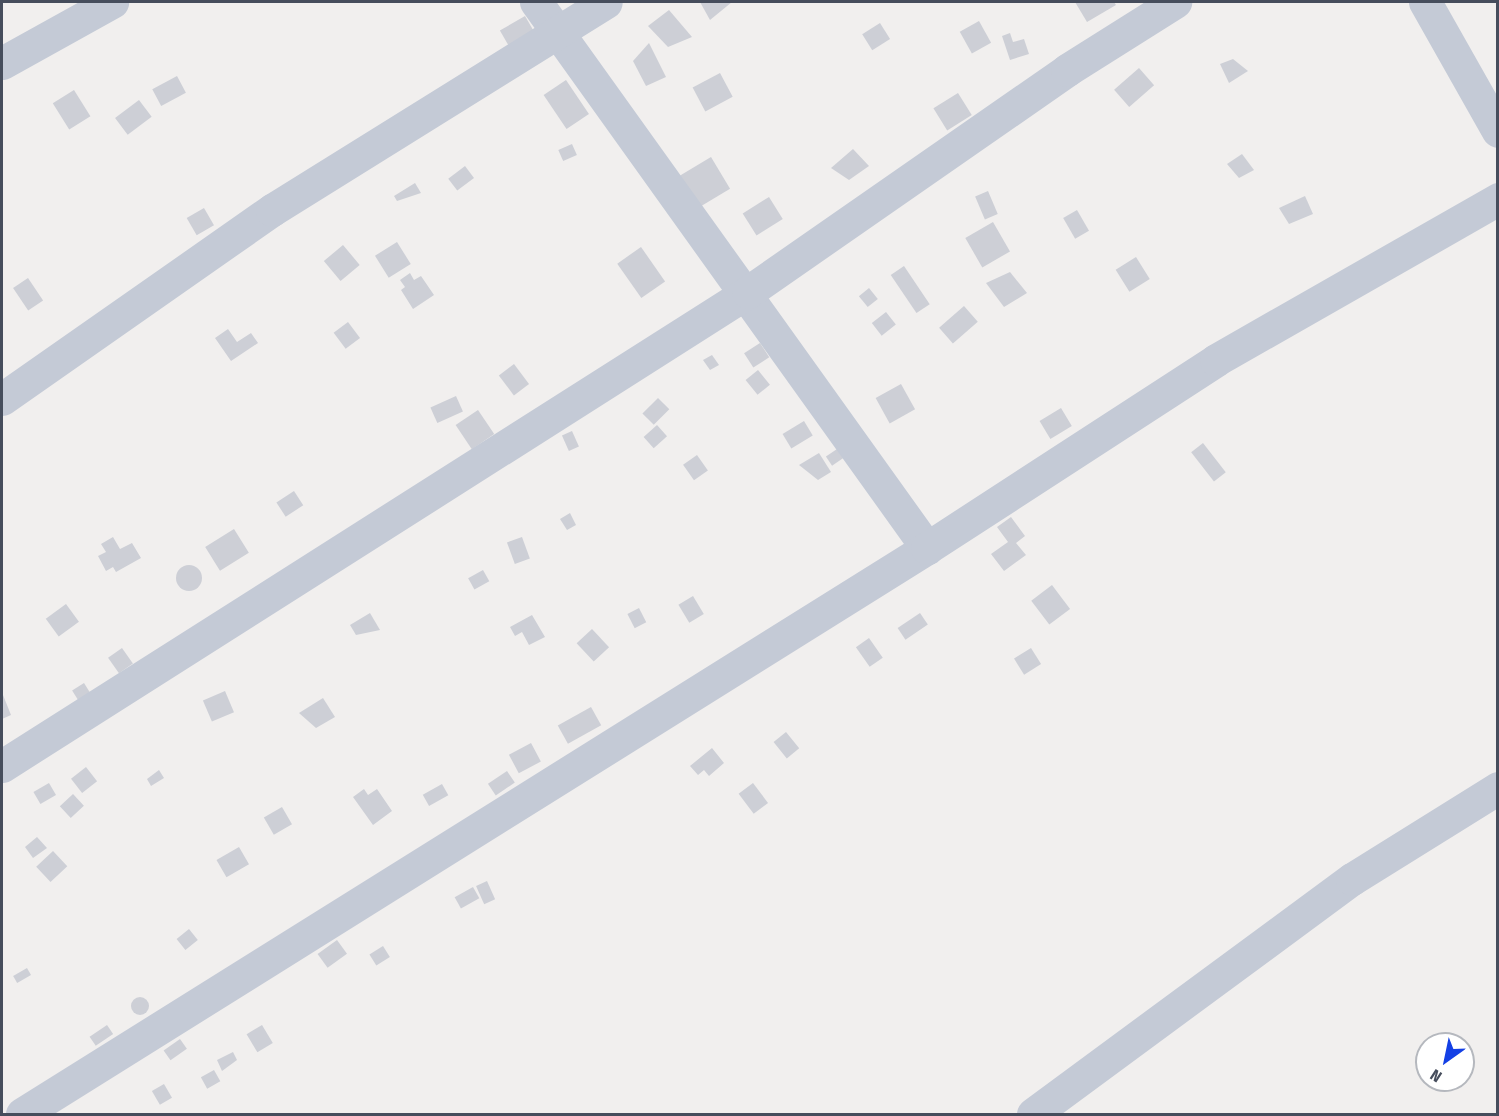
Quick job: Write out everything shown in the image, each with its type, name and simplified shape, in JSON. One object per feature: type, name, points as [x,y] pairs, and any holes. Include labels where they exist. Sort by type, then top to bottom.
[{"type":"street","points":[[2,63],[111,2]]},
{"type":"street","points":[[536,2],[559,30],[748,292],[927,548]]},
{"type":"street","points":[[2,399],[272,210],[606,2]]},
{"type":"street","points":[[2,766],[748,292],[1067,70],[1176,2]]},
{"type":"street","points":[[1425,2],[1497,131]]},
{"type":"street","points":[[22,1114],[927,548],[1216,360],[1497,199]]},
{"type":"street","points":[[1033,1114],[1352,879],[1497,788]]},
{"type":"building","points":[[700,2],[732,2],[710,20]]},
{"type":"building","points":[[1075,2],[1114,2],[1116,5],[1087,22]]},
{"type":"building","points":[[669,10],[692,37],[668,47],[648,26]]},
{"type":"building","points":[[525,16],[537,37],[512,51],[500,30]]},
{"type":"building","points":[[979,21],[991,43],[972,54],[960,32]]},
{"type":"building","points":[[880,23],[890,39],[872,50],[862,34]]},
{"type":"building","points":[[1010,33],[1013,42],[1024,39],[1029,54],[1010,60],[1002,36]]},
{"type":"building","points":[[649,43],[666,77],[646,86],[633,61]]},
{"type":"building","points":[[1233,59],[1248,71],[1229,83],[1220,64]]},
{"type":"building","points":[[1139,68],[1154,85],[1129,107],[1114,90]]},
{"type":"building","points":[[720,73],[733,97],[705,111],[693,88]]},
{"type":"building","points":[[177,76],[186,93],[161,106],[152,89]]},
{"type":"building","points":[[566,80],[589,114],[567,129],[544,95]]},
{"type":"building","points":[[74,90],[90,116],[69,130],[53,103]]},
{"type":"building","points":[[958,93],[972,115],[947,130],[933,108]]},
{"type":"building","points":[[139,100],[152,117],[128,135],[115,118]]},
{"type":"building","points":[[572,144],[577,155],[563,161],[558,150]]},
{"type":"building","points":[[853,149],[869,166],[849,180],[831,168]]},
{"type":"building","points":[[1242,154],[1254,170],[1239,178],[1227,164]]},
{"type":"building","points":[[711,157],[730,189],[699,207],[680,176]]},
{"type":"building","points":[[465,166],[474,178],[457,191],[448,179]]},
{"type":"building","points":[[415,183],[421,193],[397,201],[394,196]]},
{"type":"building","points":[[988,191],[998,214],[985,219],[975,196]]},
{"type":"building","points":[[1305,196],[1313,214],[1289,224],[1279,208]]},
{"type":"building","points":[[769,197],[783,219],[756,235],[743,213]]},
{"type":"building","points":[[204,208],[214,225],[197,235],[187,218]]},
{"type":"building","points":[[1077,210],[1089,231],[1075,239],[1063,218]]},
{"type":"building","points":[[993,222],[1010,251],[982,267],[965,238]]},
{"type":"building","points":[[397,242],[411,264],[389,278],[375,256]]},
{"type":"building","points":[[343,245],[360,265],[341,281],[324,261]]},
{"type":"building","points":[[641,247],[665,281],[641,298],[617,264]]},
{"type":"building","points":[[1136,257],[1150,279],[1129,292],[1116,270]]},
{"type":"building","points":[[904,266],[930,304],[916,313],[891,275]]},
{"type":"building","points":[[1010,272],[1027,293],[1004,307],[986,283]]},
{"type":"building","points":[[410,273],[414,280],[421,276],[434,295],[413,309],[401,290],[405,287],[400,280]]},
{"type":"building","points":[[28,278],[43,300],[28,310],[13,288]]},
{"type":"building","points":[[869,288],[878,299],[868,307],[859,296]]},
{"type":"building","points":[[964,306],[978,322],[953,343],[939,328]]},
{"type":"building","points":[[886,312],[896,325],[882,336],[872,323]]},
{"type":"building","points":[[348,322],[360,338],[346,349],[334,333]]},
{"type":"building","points":[[228,329],[237,342],[251,333],[258,343],[231,361],[215,338]]},
{"type":"building","points":[[760,343],[769,357],[753,368],[744,353]]},
{"type":"building","points":[[712,355],[719,365],[710,370],[703,360]]},
{"type":"building","points":[[514,364],[529,384],[514,395],[499,375]]},
{"type":"building","points":[[758,370],[770,385],[758,395],[746,380]]},
{"type":"building","points":[[901,384],[915,409],[890,423],[876,398]]},
{"type":"building","points":[[456,396],[463,412],[437,423],[430,407]]},
{"type":"building","points":[[658,398],[669,409],[654,425],[642,414]]},
{"type":"building","points":[[1061,408],[1072,426],[1050,439],[1040,421]]},
{"type":"building","points":[[478,410],[494,434],[472,449],[456,425]]},
{"type":"building","points":[[804,421],[813,436],[791,448],[783,434]]},
{"type":"building","points":[[657,425],[667,436],[654,448],[644,437]]},
{"type":"building","points":[[572,431],[579,447],[569,451],[562,435]]},
{"type":"building","points":[[1203,443],[1226,472],[1214,481],[1191,452]]},
{"type":"building","points":[[840,447],[846,456],[832,466],[826,457]]},
{"type":"building","points":[[819,453],[831,472],[818,480],[799,465]]},
{"type":"building","points":[[697,455],[708,471],[694,480],[683,465]]},
{"type":"building","points":[[294,491],[303,505],[286,517],[276,502]]},
{"type":"building","points":[[570,513],[576,525],[567,530],[560,519]]},
{"type":"building","points":[[1011,517],[1025,536],[1016,543],[1026,555],[1004,571],[991,554],[1008,542],[997,527]]},
{"type":"building","points":[[234,529],[249,553],[220,571],[205,547]]},
{"type":"building","points":[[113,537],[120,549],[132,543],[141,558],[116,572],[113,567],[106,571],[98,556],[106,552],[101,544]]},
{"type":"building","points":[[522,537],[530,559],[515,564],[507,542]]},
{"type":"building","points":[[189,565],[198,569],[202,578],[198,587],[189,591],[180,587],[176,578],[180,569]]},
{"type":"building","points":[[483,570],[489,581],[474,590],[468,578]]},
{"type":"building","points":[[1052,585],[1070,609],[1049,625],[1031,601]]},
{"type":"building","points":[[693,596],[704,614],[689,623],[678,605]]},
{"type":"building","points":[[66,604],[79,622],[59,636],[46,619]]},
{"type":"building","points":[[639,608],[646,622],[635,628],[627,614]]},
{"type":"building","points":[[370,613],[380,630],[356,635],[350,625]]},
{"type":"building","points":[[920,613],[928,625],[905,640],[898,628]]},
{"type":"building","points":[[532,615],[545,637],[529,645],[522,632],[515,636],[510,627]]},
{"type":"building","points":[[592,629],[609,647],[594,662],[577,643]]},
{"type":"building","points":[[869,638],[883,658],[870,667],[856,647]]},
{"type":"building","points":[[122,648],[133,664],[119,673],[108,658]]},
{"type":"building","points":[[1031,648],[1041,664],[1024,675],[1014,659]]},
{"type":"building","points":[[84,683],[91,694],[79,701],[72,690]]},
{"type":"building","points":[[225,691],[234,712],[212,722],[203,700]]},
{"type":"building","points":[[2,696],[11,715],[2,719]]},
{"type":"building","points":[[323,698],[335,717],[316,728],[299,713]]},
{"type":"building","points":[[591,707],[601,725],[568,744],[558,725]]},
{"type":"building","points":[[786,732],[799,748],[787,758],[774,742]]},
{"type":"building","points":[[531,743],[541,762],[519,773],[509,755]]},
{"type":"building","points":[[712,748],[724,763],[709,776],[704,770],[698,775],[690,766]]},
{"type":"building","points":[[86,767],[97,781],[82,793],[71,779]]},
{"type":"building","points":[[159,770],[164,778],[151,786],[147,779]]},
{"type":"building","points":[[507,771],[515,783],[496,795],[488,784]]},
{"type":"building","points":[[49,783],[56,795],[40,804],[33,792]]},
{"type":"building","points":[[753,783],[768,803],[754,814],[739,794]]},
{"type":"building","points":[[442,784],[448,795],[429,806],[423,795]]},
{"type":"building","points":[[364,789],[368,795],[377,789],[392,811],[373,825],[353,797]]},
{"type":"building","points":[[73,794],[84,806],[71,818],[60,806]]},
{"type":"building","points":[[282,807],[292,824],[274,835],[264,818]]},
{"type":"building","points":[[37,837],[47,848],[33,858],[25,847]]},
{"type":"building","points":[[239,847],[249,864],[226,877],[216,860]]},
{"type":"building","points":[[53,851],[67,866],[51,882],[36,867]]},
{"type":"building","points":[[487,881],[495,899],[484,904],[476,886]]},
{"type":"building","points":[[473,887],[479,898],[461,909],[455,897]]},
{"type":"building","points":[[189,929],[198,940],[185,950],[177,939]]},
{"type":"building","points":[[337,940],[347,954],[328,968],[318,954]]},
{"type":"building","points":[[383,946],[390,957],[376,966],[369,954]]},
{"type":"building","points":[[27,968],[31,975],[17,983],[13,976]]},
{"type":"building","points":[[136,997],[144,997],[149,1002],[147,1013],[136,1015],[131,1010],[131,1002]]},
{"type":"building","points":[[107,1025],[113,1034],[96,1046],[90,1037]]},
{"type":"building","points":[[262,1025],[273,1043],[257,1052],[247,1034]]},
{"type":"building","points":[[180,1039],[187,1049],[170,1060],[164,1050]]},
{"type":"building","points":[[233,1052],[237,1060],[222,1071],[217,1060]]},
{"type":"building","points":[[214,1070],[220,1081],[207,1089],[201,1077]]},
{"type":"building","points":[[164,1084],[172,1098],[160,1105],[152,1091]]}]
